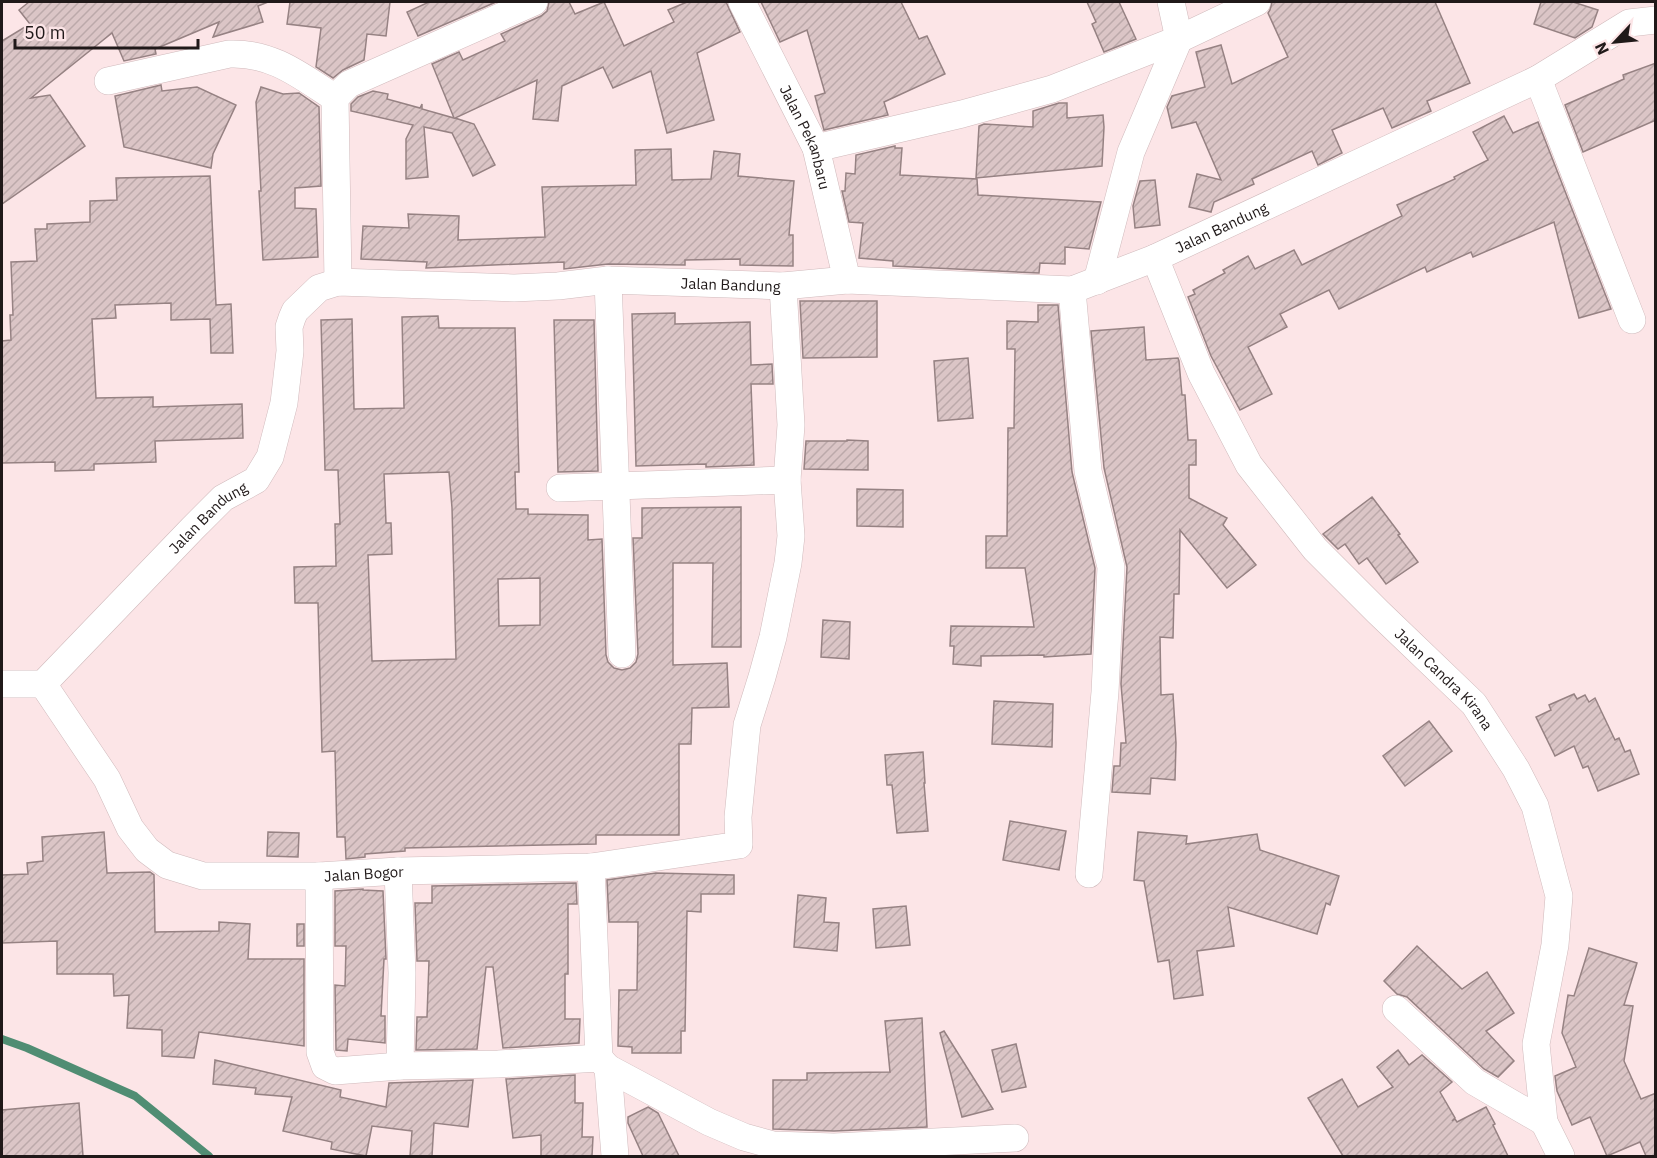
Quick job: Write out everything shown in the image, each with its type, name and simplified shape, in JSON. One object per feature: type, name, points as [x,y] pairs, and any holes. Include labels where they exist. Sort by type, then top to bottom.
[{"type":"street","points":[[338,282],[335,98],[349,84],[534,2]]},
{"type":"street","name":"Jalan Pekanbaru","points":[[742,2],[816,148],[847,280]]},
{"type":"street","points":[[1089,874],[1105,692],[1111,567],[1088,471],[1084,286],[1131,152],[1179,39],[1172,2]]},
{"type":"street","points":[[816,148],[962,114],[1052,89],[1179,39],[1257,2]]},
{"type":"street","points":[[1633,12],[1656,20]]},
{"type":"street","name":"Jalan Bandung","points":[[43,684],[223,498],[256,480],[270,457],[284,403],[290,351],[289,327],[295,311],[318,288],[338,282],[514,288],[608,280],[783,286],[847,280],[1084,286],[1155,258],[1538,78],[1633,12]]},
{"type":"street","points":[[108,81],[236,54],[262,57],[278,63],[335,98]]},
{"type":"street","points":[[1538,78],[1632,320]]},
{"type":"street","name":"Jalan Candra Kirana","points":[[1155,258],[1201,374],[1249,465],[1315,549],[1474,704],[1516,769],[1535,806],[1559,896],[1555,945],[1536,1044],[1544,1122],[1561,1156]]},
{"type":"street","points":[[608,280],[622,654]]},
{"type":"street","points":[[560,488],[787,480],[791,425],[783,286]]},
{"type":"street","name":"Jalan Bogor","points":[[43,684],[107,779],[130,828],[147,850],[167,865],[203,876],[319,876],[398,871],[591,867],[739,845],[738,817],[747,725],[773,637],[788,563],[791,536],[787,480]]},
{"type":"street","points":[[2,684],[43,684]]},
{"type":"street","points":[[591,867],[604,1063],[615,1156]]},
{"type":"street","points":[[398,871],[402,973],[400,1066]]},
{"type":"street","points":[[319,876],[320,1052],[325,1066],[335,1071],[400,1066],[604,1063],[709,1122],[744,1137],[773,1145],[834,1147],[1015,1138]]},
{"type":"street","points":[[1396,1010],[1475,1082],[1544,1122]]},
{"type":"building","points":[[29,2],[268,2],[258,6],[263,22],[213,37],[219,22],[155,49],[156,54],[124,61],[112,33],[31,98],[50,95],[85,146],[2,204],[2,41],[30,24],[19,10]]},
{"type":"building","points":[[290,2],[390,2],[386,36],[367,34],[364,60],[343,70],[333,78],[316,67],[321,28],[287,24]]},
{"type":"building","points":[[429,2],[496,2],[418,36],[407,12]]},
{"type":"building","points":[[549,2],[569,2],[575,14],[604,2],[624,46],[674,22],[668,10],[687,2],[726,2],[740,32],[697,53],[714,120],[667,133],[651,71],[613,88],[603,67],[562,86],[558,121],[533,119],[537,80],[455,118],[474,124],[495,165],[473,176],[452,133],[424,127],[428,177],[406,179],[406,139],[413,125],[351,111],[351,104],[358,97],[373,91],[388,94],[387,99],[420,108],[422,104],[422,109],[454,118],[432,64],[459,52],[463,60],[505,41],[501,34],[541,16],[547,11]]},
{"type":"building","points":[[761,2],[901,2],[919,39],[927,36],[945,74],[884,102],[888,115],[824,130],[815,96],[825,93],[807,30],[780,42]]},
{"type":"building","points":[[1087,2],[1119,2],[1136,39],[1104,52],[1092,24],[1096,22]]},
{"type":"building","points":[[1272,2],[1435,2],[1470,83],[1427,101],[1431,111],[1392,128],[1383,108],[1332,130],[1342,153],[1318,165],[1312,151],[1252,179],[1254,184],[1214,202],[1211,212],[1189,207],[1197,174],[1221,180],[1196,122],[1172,128],[1167,107],[1172,96],[1205,87],[1196,52],[1221,45],[1232,84],[1288,57],[1268,13]]},
{"type":"building","points":[[1541,2],[1573,2],[1598,10],[1592,27],[1575,38],[1534,24]]},
{"type":"building","points":[[1656,63],[1656,120],[1583,152],[1565,105],[1624,79],[1623,75]]},
{"type":"building","points":[[161,85],[162,91],[197,87],[236,105],[213,154],[211,168],[124,147],[115,96]]},
{"type":"building","points":[[261,87],[283,94],[299,93],[319,107],[321,186],[295,188],[295,208],[316,209],[318,257],[263,260],[256,102]]},
{"type":"building","points":[[1059,103],[1067,103],[1067,118],[1103,115],[1102,166],[976,178],[979,126],[984,124],[1033,127],[1033,111]]},
{"type":"building","points":[[1504,116],[1513,133],[1538,122],[1611,309],[1579,318],[1554,222],[1473,257],[1471,252],[1427,272],[1425,267],[1339,309],[1329,290],[1280,314],[1287,327],[1248,347],[1272,394],[1240,410],[1211,356],[1188,297],[1195,294],[1193,290],[1225,273],[1223,270],[1248,256],[1255,269],[1294,250],[1302,265],[1402,216],[1397,205],[1455,179],[1454,177],[1488,160],[1473,132]]},
{"type":"building","points":[[895,146],[895,148],[902,148],[900,175],[977,179],[978,195],[1101,202],[1089,249],[1065,247],[1065,264],[1040,263],[1039,273],[893,266],[893,261],[859,258],[863,223],[849,222],[842,191],[845,191],[846,173],[855,174],[856,155]]},
{"type":"building","points":[[671,149],[672,180],[711,179],[714,151],[740,154],[738,176],[794,181],[789,235],[793,235],[793,266],[740,265],[740,259],[685,260],[685,265],[608,264],[564,269],[564,262],[426,268],[427,262],[361,259],[363,226],[409,228],[408,214],[459,216],[458,240],[545,237],[542,187],[636,185],[635,150]]},
{"type":"building","points":[[210,176],[216,305],[231,304],[233,353],[211,353],[210,319],[171,320],[171,303],[115,305],[116,318],[92,319],[96,398],[153,397],[153,407],[242,404],[243,438],[155,441],[156,462],[94,464],[94,470],[55,471],[55,462],[2,463],[2,341],[11,340],[10,315],[13,315],[11,262],[37,261],[35,229],[47,229],[47,224],[90,222],[90,201],[117,200],[116,178]]},
{"type":"building","points":[[1155,180],[1160,225],[1135,228],[1133,206],[1140,181]]},
{"type":"building","points":[[800,301],[877,301],[877,357],[803,358]]},
{"type":"building","points":[[1038,305],[1058,305],[1072,472],[1095,568],[1091,654],[1044,657],[1044,655],[981,656],[981,666],[953,664],[954,646],[950,646],[951,626],[1034,627],[1025,568],[986,568],[986,536],[1007,536],[1008,428],[1014,428],[1015,349],[1007,349],[1007,321],[1038,322]]},
{"type":"building","points":[[675,313],[675,324],[750,322],[751,365],[772,364],[773,384],[751,384],[754,465],[636,466],[632,314]]},
{"type":"building","points":[[438,316],[439,328],[515,328],[519,472],[515,472],[516,509],[528,509],[528,514],[588,515],[588,540],[602,539],[606,655],[608,662],[614,668],[622,670],[630,668],[636,662],[638,654],[633,538],[642,538],[642,508],[741,507],[741,647],[712,647],[713,563],[673,563],[673,665],[727,663],[729,707],[692,708],[691,744],[679,744],[679,835],[596,835],[596,844],[405,848],[405,851],[365,854],[365,857],[346,859],[345,837],[337,837],[335,751],[322,752],[318,603],[295,603],[294,567],[336,566],[335,524],[340,524],[338,470],[325,470],[321,320],[352,319],[354,409],[404,408],[402,317]],"holes":[[[449,472],[456,659],[372,661],[368,555],[392,554],[391,523],[386,523],[384,474]],[[540,578],[540,625],[499,626],[498,579]]]},
{"type":"building","points":[[554,320],[594,320],[598,471],[558,472]]},
{"type":"building","points":[[1144,327],[1146,360],[1178,358],[1179,361],[1182,395],[1185,395],[1188,440],[1196,440],[1196,465],[1189,465],[1189,498],[1227,518],[1223,525],[1256,565],[1227,588],[1180,530],[1179,594],[1174,594],[1173,638],[1160,637],[1161,695],[1173,694],[1176,743],[1175,780],[1151,778],[1150,794],[1112,792],[1114,766],[1120,766],[1121,743],[1126,743],[1121,684],[1127,567],[1104,468],[1091,331]]},
{"type":"building","points":[[968,358],[973,418],[938,421],[934,361]]},
{"type":"building","points":[[806,441],[868,441],[868,470],[804,469]]},
{"type":"building","points":[[857,489],[903,490],[903,527],[857,526]]},
{"type":"building","points":[[1372,497],[1418,562],[1386,584],[1367,558],[1359,564],[1345,544],[1338,549],[1323,534]]},
{"type":"building","points":[[823,620],[850,622],[849,659],[821,657]]},
{"type":"building","points":[[1574,694],[1577,699],[1585,695],[1589,702],[1595,698],[1615,740],[1619,738],[1625,752],[1630,750],[1639,774],[1598,791],[1588,766],[1583,768],[1574,746],[1555,756],[1536,717],[1551,710],[1549,705]]},
{"type":"building","points":[[994,701],[1053,704],[1052,747],[992,744]]},
{"type":"building","points":[[1429,721],[1452,751],[1405,786],[1383,756]]},
{"type":"building","points":[[923,752],[928,831],[897,833],[892,785],[887,785],[885,755]]},
{"type":"building","points":[[1010,821],[1066,831],[1059,870],[1003,860]]},
{"type":"building","points":[[104,832],[107,873],[150,872],[154,875],[155,932],[219,931],[219,922],[250,924],[248,959],[304,959],[304,1046],[199,1032],[194,1058],[162,1056],[162,1030],[127,1028],[129,995],[114,996],[113,974],[57,974],[57,941],[2,943],[2,875],[28,874],[27,863],[43,861],[42,837]]},
{"type":"building","points":[[268,832],[299,833],[298,857],[267,856]]},
{"type":"building","points":[[1138,832],[1187,836],[1186,844],[1257,834],[1260,850],[1339,876],[1330,905],[1326,903],[1317,934],[1228,907],[1234,946],[1197,951],[1203,995],[1174,999],[1169,960],[1158,962],[1144,881],[1134,880]]},
{"type":"building","points":[[656,873],[734,875],[734,894],[701,894],[701,912],[687,911],[685,1031],[681,1031],[681,1053],[632,1053],[632,1047],[618,1046],[619,990],[637,990],[638,922],[609,922],[607,880]]},
{"type":"building","points":[[576,883],[577,904],[568,904],[568,974],[565,974],[565,1019],[580,1019],[579,1043],[503,1048],[493,967],[486,967],[477,1049],[416,1050],[417,1017],[427,1017],[429,961],[417,961],[415,903],[432,903],[432,886]]},
{"type":"building","points":[[363,889],[383,891],[386,959],[384,959],[381,1016],[385,1016],[385,1043],[348,1039],[347,1051],[336,1050],[335,985],[345,986],[346,946],[335,946],[335,891]]},
{"type":"building","points":[[798,895],[826,898],[824,922],[839,923],[837,951],[794,947]]},
{"type":"building","points":[[906,906],[910,945],[876,948],[873,909]]},
{"type":"building","points":[[297,924],[304,924],[304,946],[297,946]]},
{"type":"building","points":[[1417,946],[1462,989],[1487,972],[1514,1013],[1486,1031],[1514,1061],[1498,1077],[1484,1069],[1407,997],[1397,994],[1384,981]]},
{"type":"building","points":[[1589,948],[1637,963],[1624,1005],[1633,1006],[1624,1061],[1641,1099],[1656,1093],[1656,1156],[1646,1156],[1640,1142],[1607,1156],[1590,1117],[1572,1125],[1557,1091],[1555,1076],[1576,1067],[1562,1033],[1568,995],[1574,996]]},
{"type":"building","points":[[922,1018],[927,1127],[834,1131],[773,1129],[773,1080],[807,1080],[807,1073],[890,1072],[885,1021]]},
{"type":"building","points":[[944,1031],[993,1109],[962,1117],[940,1033]]},
{"type":"building","points":[[1016,1044],[1026,1087],[1002,1092],[992,1050]]},
{"type":"building","points":[[1398,1050],[1409,1065],[1422,1055],[1452,1082],[1440,1092],[1455,1118],[1452,1121],[1455,1119],[1457,1122],[1486,1107],[1508,1156],[1343,1156],[1308,1098],[1342,1079],[1358,1107],[1393,1087],[1377,1067]]},
{"type":"building","points":[[215,1060],[341,1090],[340,1097],[386,1107],[389,1083],[473,1080],[468,1127],[434,1123],[432,1156],[410,1156],[412,1131],[372,1126],[366,1156],[331,1149],[332,1142],[283,1131],[292,1097],[255,1094],[256,1088],[213,1084]]},
{"type":"building","points":[[575,1075],[575,1103],[583,1103],[582,1137],[593,1137],[592,1156],[541,1156],[541,1135],[513,1138],[506,1079]]},
{"type":"building","points":[[79,1103],[83,1156],[2,1156],[2,1110]]},
{"type":"building","points":[[648,1107],[658,1113],[679,1156],[643,1156],[628,1123],[628,1117]]},
{"type":"waterway","points":[[2,1039],[135,1096],[209,1156]]}]
